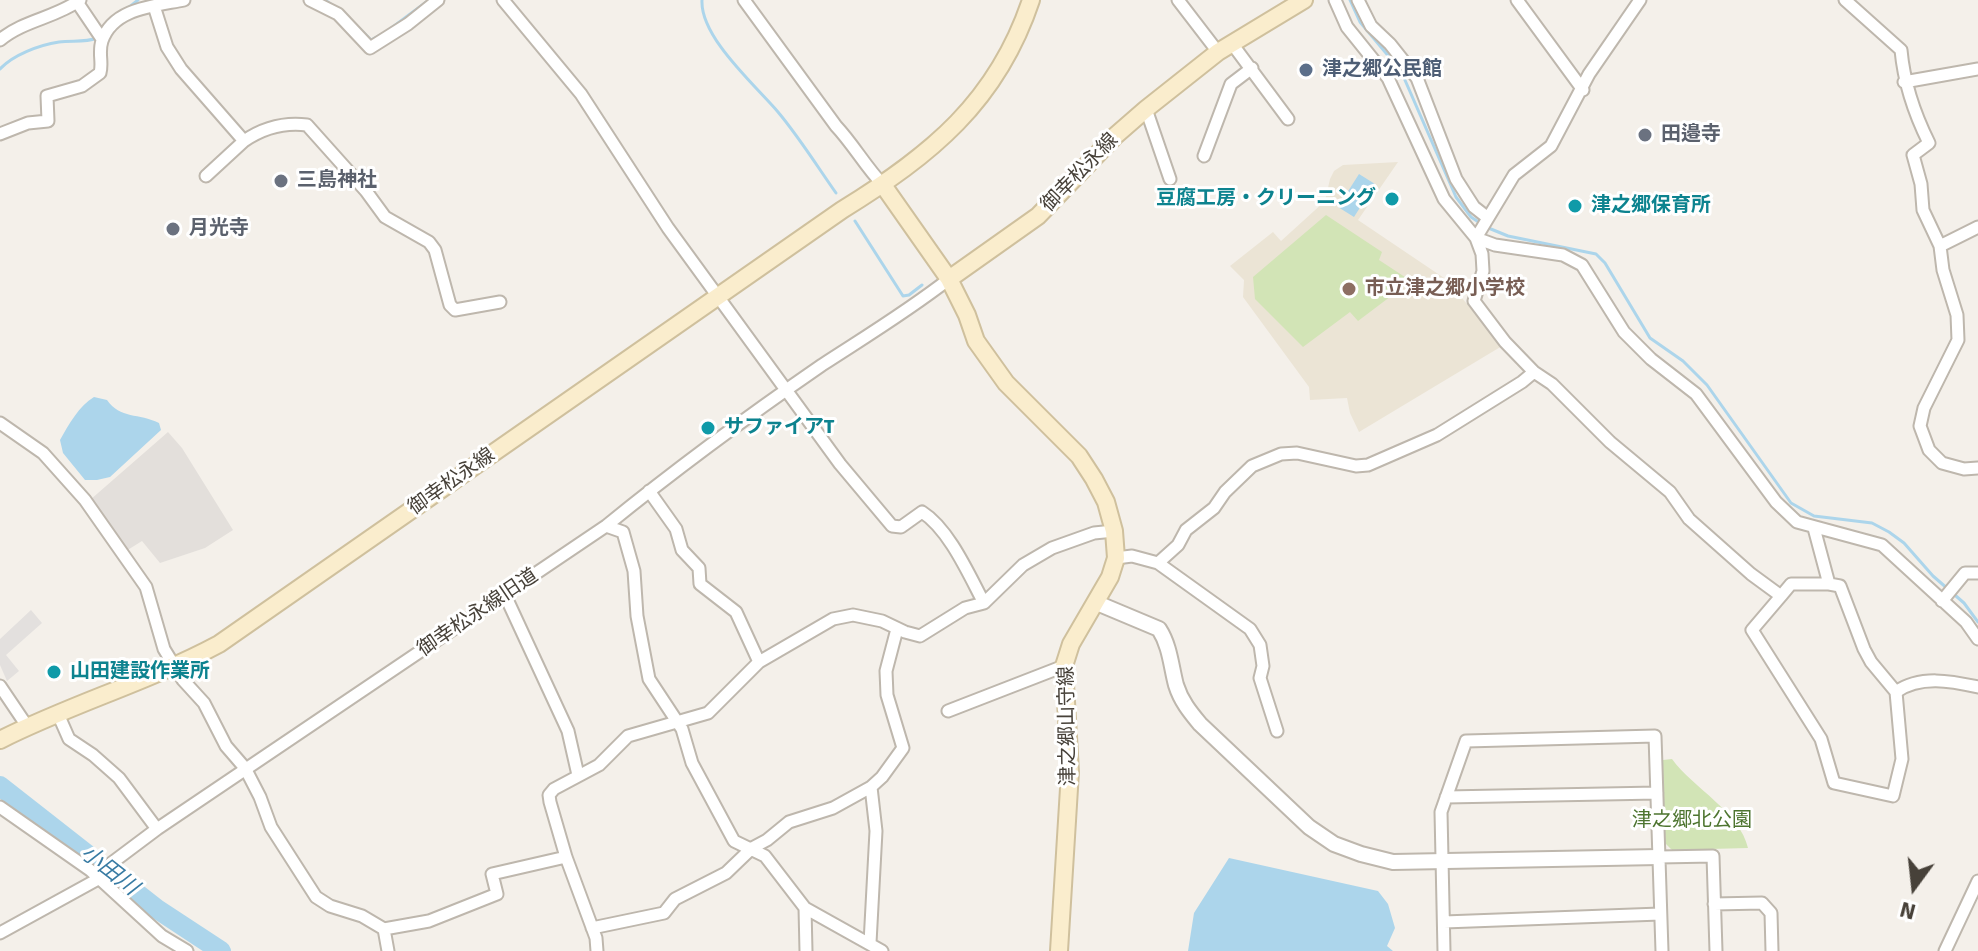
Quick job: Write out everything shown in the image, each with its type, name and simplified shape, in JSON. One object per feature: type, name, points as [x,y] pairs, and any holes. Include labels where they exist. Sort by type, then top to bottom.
[{"type":"main road","name":"御幸松永線","points":[[0,740],[27,726],[175,667],[219,644],[883,185],[960,123],[984,94],[1008,55],[1031,0]]},
{"type":"main road","name":"御幸松永線","points":[[949,279],[1038,216],[1115,136],[1146,109],[1225,48],[1304,0]]},
{"type":"main road","points":[[883,185],[949,279]]},
{"type":"main road","name":"津之郷山守線","points":[[949,279],[976,341],[1006,383],[1079,456],[1106,502],[1114,531],[1116,558],[1097,603],[1071,644],[1064,666],[1070,772],[1059,951]]},
{"type":"street","points":[[100,35],[133,10],[184,0]]},
{"type":"street","points":[[310,0],[338,14],[370,48],[438,0]]},
{"type":"street","points":[[503,0],[581,94],[668,228],[840,464],[892,526],[901,527],[922,512],[930,516],[955,550],[984,603]]},
{"type":"street","points":[[744,0],[883,185]]},
{"type":"street","points":[[1178,0],[1225,48],[1252,68],[1288,119]]},
{"type":"street","points":[[1335,0],[1347,27],[1388,78],[1444,199],[1476,238],[1482,254],[1483,271],[1474,301],[1505,342],[1534,372],[1552,384],[1610,442],[1670,492],[1689,519],[1781,596]]},
{"type":"street","points":[[1358,0],[1371,26],[1417,78],[1440,142],[1463,192],[1474,207],[1488,218]]},
{"type":"street","points":[[1517,0],[1583,90]]},
{"type":"street","points":[[1476,238],[1514,175],[1551,146],[1589,74],[1640,0]]},
{"type":"street","points":[[1845,0],[1901,50],[1904,82],[1929,143],[1913,155],[1919,171],[1923,210],[1940,246],[1943,270],[1957,315],[1958,340],[1924,408],[1920,426],[1929,450],[1942,463],[1964,469],[1978,468]]},
{"type":"street","points":[[0,40],[11,31],[60,13],[79,1],[100,35],[100,73],[82,86],[47,96],[48,121],[28,123],[0,134]]},
{"type":"street","points":[[154,6],[167,47],[181,69],[244,141]]},
{"type":"street","points":[[1204,156],[1231,84],[1252,68]]},
{"type":"street","points":[[1904,82],[1978,69]]},
{"type":"street","points":[[1146,109],[1170,179]]},
{"type":"street","points":[[206,176],[260,130],[294,123],[307,125],[385,217],[429,242],[435,250],[450,305],[455,310],[500,302]]},
{"type":"street","points":[[1422,151],[1440,142]]},
{"type":"street","points":[[1940,246],[1978,227]]},
{"type":"street","points":[[1476,238],[1495,245],[1563,255],[1582,265],[1624,332],[1651,359],[1696,394],[1776,502],[1797,522],[1882,545],[1966,622],[1978,639]]},
{"type":"street","name":"御幸松永線旧道","points":[[0,933],[104,873],[157,829],[606,526],[787,390],[909,310],[949,279]]},
{"type":"street","points":[[1158,563],[1178,545],[1186,530],[1214,508],[1225,492],[1252,466],[1281,454],[1297,453],[1356,466],[1368,465],[1437,435],[1534,372]]},
{"type":"street","points":[[0,423],[43,453],[85,500],[146,587],[164,649],[204,703],[226,746],[245,768],[271,827],[316,897],[384,929],[429,921],[497,894],[492,874],[566,857]]},
{"type":"street","points":[[649,491],[676,529],[682,550],[699,568],[700,584],[736,612],[759,662]]},
{"type":"street","points":[[606,526],[623,532],[634,571],[637,616],[649,679],[678,722],[692,763],[734,841],[765,856],[805,908],[882,951]]},
{"type":"street","points":[[1814,528],[1829,584]]},
{"type":"street","points":[[597,951],[549,795],[609,758],[628,736],[708,713],[759,662],[833,619],[853,615],[882,621],[920,636],[965,608],[984,603],[1023,565],[1052,548],[1094,533],[1114,531]]},
{"type":"street","points":[[1116,558],[1132,556],[1158,563],[1250,629],[1260,645],[1263,666],[1260,678],[1277,731]]},
{"type":"street","points":[[1942,601],[1965,573],[1978,573]]},
{"type":"street","points":[[1791,584],[1829,584],[1840,586],[1871,662],[1896,692],[1902,759],[1893,796],[1834,783],[1821,739],[1752,630],[1791,584]]},
{"type":"street","points":[[505,595],[568,731],[578,775]]},
{"type":"street","points":[[1097,603],[1159,629],[1165,637],[1177,687],[1186,707],[1309,827],[1334,844],[1393,862],[1713,856],[1716,951]]},
{"type":"street","points":[[592,928],[664,913],[675,899],[726,873],[752,848],[789,822],[833,808],[871,787],[882,777],[903,748],[886,683],[897,629]]},
{"type":"street","points":[[948,711],[1064,666]]},
{"type":"street","points":[[1896,692],[1908,684],[1937,680],[1978,687]]},
{"type":"street","points":[[0,686],[27,726]]},
{"type":"street","points":[[58,714],[69,739],[119,778],[157,829]]},
{"type":"street","points":[[1444,951],[1441,812],[1466,741],[1655,736],[1662,951]]},
{"type":"street","points":[[870,943],[876,831],[871,787]]},
{"type":"street","points":[[1446,797],[1657,793]]},
{"type":"street","points":[[0,807],[104,873],[162,936],[187,951]]},
{"type":"street","points":[[1945,951],[1978,881]]},
{"type":"street","points":[[1714,904],[1762,903],[1771,913],[1772,951]]},
{"type":"street","points":[[805,908],[806,951]]},
{"type":"street","points":[[1444,922],[1660,914]]},
{"type":"street","points":[[384,929],[388,951]]},
{"type":"shaded area","name":"市立津之郷小学校","points":[[1398,162],[1358,220],[1447,280],[1502,346],[1359,432],[1347,398],[1310,400],[1309,387],[1243,297],[1244,280],[1230,266],[1273,232],[1281,241],[1325,201],[1334,171],[1343,165]]},
{"type":"shaded area","points":[[168,432],[182,448],[233,530],[205,548],[160,563],[142,541],[126,551],[90,500]]},
{"type":"shaded area","points":[[31,610],[42,623],[6,655],[19,671],[7,681],[0,665],[0,639]]},
{"type":"green space","points":[[1326,215],[1382,252],[1379,260],[1411,281],[1358,321],[1350,312],[1303,347],[1255,299],[1253,277]]},
{"type":"green space","name":"津之郷北公園","points":[[1672,759],[1736,823],[1748,848],[1672,850],[1663,841],[1663,760]]},
{"type":"water","points":[[1359,174],[1375,184],[1354,217],[1338,207]]},
{"type":"water","points":[[94,397],[107,400],[124,413],[159,423],[161,430],[110,477],[85,480],[63,453],[60,440],[79,410]]},
{"type":"water","points":[[1229,858],[1378,891],[1388,904],[1395,928],[1387,946],[1393,951],[1188,951],[1194,913]]},
{"type":"waterway","points":[[128,8],[138,0]]},
{"type":"waterway","points":[[325,0],[335,7]]},
{"type":"waterway","points":[[390,29],[429,0]]},
{"type":"waterway","points":[[702,0],[704,14],[719,45],[786,122],[836,193]]},
{"type":"waterway","points":[[1350,0],[1360,22],[1401,71],[1456,197],[1471,217],[1480,223]]},
{"type":"waterway","points":[[359,28],[371,40],[384,33]]},
{"type":"waterway","points":[[0,69],[19,55],[43,46],[97,38]]},
{"type":"waterway","points":[[855,221],[903,296],[922,285]]},
{"type":"waterway","points":[[1486,227],[1508,236],[1596,254],[1605,263],[1650,338],[1683,361],[1707,385],[1791,503],[1814,516],[1872,523],[1889,532],[1964,603],[1978,622]]},
{"type":"waterway","name":"小田川","points":[[0,786],[157,909],[221,951]]},
{"type":"place","name":"津之郷公民館","points":[[1306,70]]},
{"type":"place","name":"田邉寺","points":[[1645,135]]},
{"type":"place","name":"三島神社","points":[[281,181]]},
{"type":"place","name":"豆腐工房・クリーニング","points":[[1392,199]]},
{"type":"place","name":"津之郷保育所","points":[[1575,206]]},
{"type":"place","name":"月光寺","points":[[173,229]]},
{"type":"place","name":"市立津之郷小学校","points":[[1349,289]]},
{"type":"place","name":"サファイアT","points":[[708,428]]},
{"type":"place","name":"山田建設作業所","points":[[54,672]]}]
